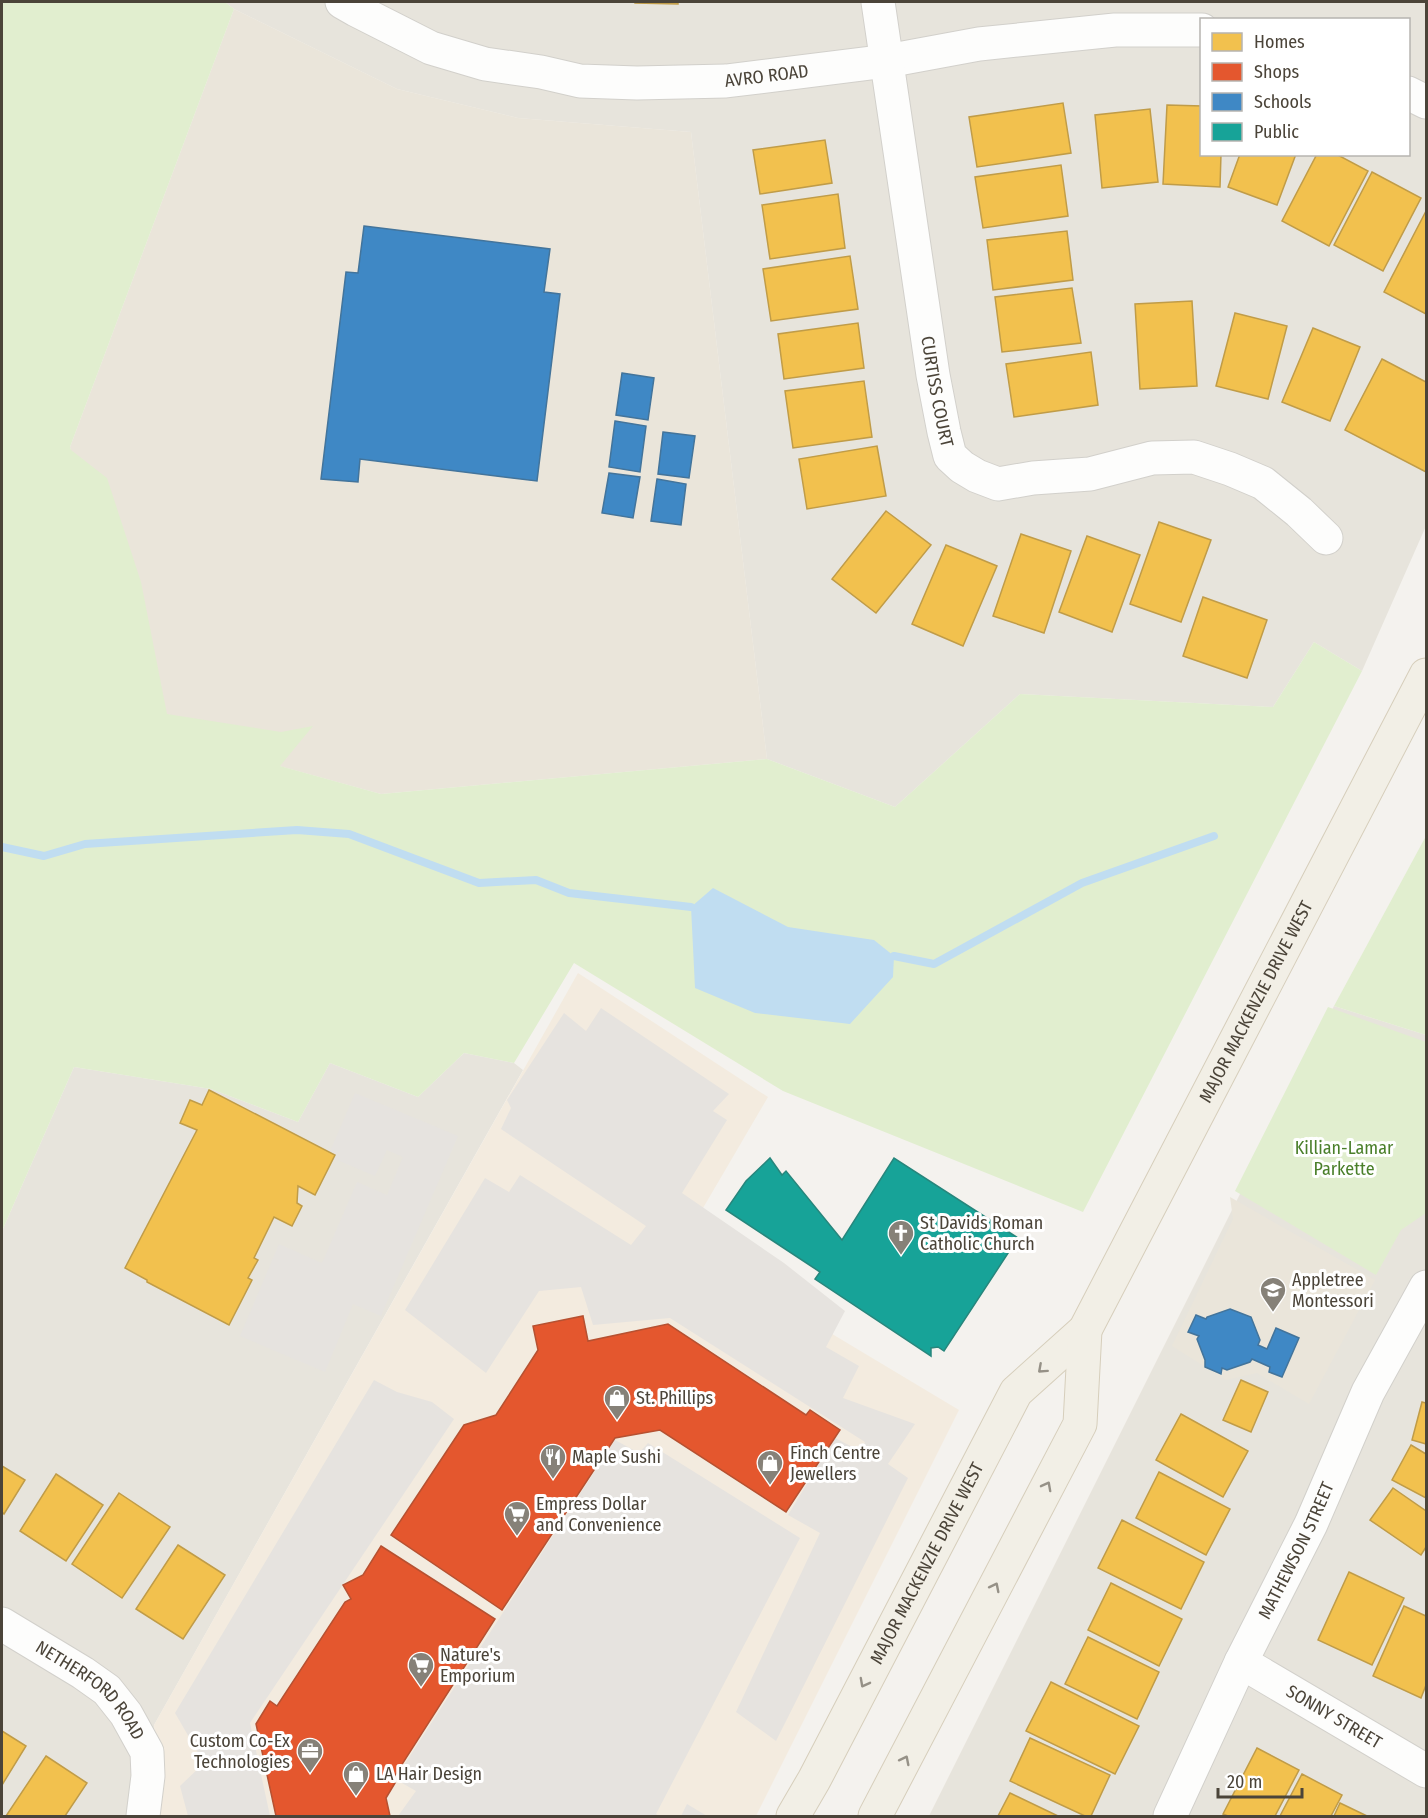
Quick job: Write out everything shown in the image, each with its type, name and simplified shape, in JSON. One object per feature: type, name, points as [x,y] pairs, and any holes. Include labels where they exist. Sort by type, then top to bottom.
[{"type":"main road","name":"MAJOR MACKENZIE DRIVE WEST","points":[[793,1816],[1016,1392],[1086,1330],[1426,675]]},
{"type":"main road","name":"MAJOR MACKENZIE DRIVE WEST","points":[[875,1816],[1080,1424],[1086,1330]]},
{"type":"street","name":"AVRO ROAD","points":[[342,2],[431,48],[485,64],[541,72],[580,81],[637,83],[726,81],[887,61],[979,44],[1092,32],[1200,30]]},
{"type":"street","points":[[878,2],[887,61]]},
{"type":"street","name":"CURTISS COURT","points":[[887,61],[933,375],[950,456],[977,476],[998,484],[1033,478],[1090,474],[1152,458],[1194,457],[1263,483],[1299,512],[1326,538]]},
{"type":"street","points":[[1410,94],[1426,102]]},
{"type":"street","name":"MATHEWSON STREET","points":[[1170,1816],[1241,1662],[1311,1524],[1368,1392],[1426,1287]]},
{"type":"street","name":"NETHERFORD ROAD","points":[[2,1624],[99,1684],[107,1690],[126,1714],[147,1752],[148,1776],[143,1816]]},
{"type":"street","name":"SONNY STREET","points":[[1241,1662],[1426,1771]]},
{"type":"shaded area","points":[[225,2],[1426,2],[1426,526],[1362,671],[1314,642],[1273,707],[1020,694],[895,807],[767,759],[691,132],[518,118],[397,89],[234,9]]},
{"type":"shaded area","points":[[234,9],[397,89],[518,118],[691,132],[767,759],[381,794],[141,728],[70,447]]},
{"type":"shaded area","points":[[578,973],[768,1097],[682,1244],[959,1410],[756,1816],[160,1816],[154,1725]]},
{"type":"shaded area","points":[[1334,1006],[1426,1035],[1426,1816],[929,1816]]},
{"type":"shaded area","points":[[601,1008],[729,1094],[713,1111],[727,1120],[682,1193],[784,1263],[845,1311],[826,1347],[859,1366],[843,1398],[915,1424],[888,1464],[908,1478],[776,1741],[736,1712],[820,1533],[788,1515],[835,1438],[862,1452],[865,1442],[670,1318],[593,1325],[581,1287],[539,1291],[486,1373],[405,1310],[485,1178],[509,1192],[520,1175],[631,1245],[646,1226],[501,1129],[511,1108],[507,1100],[564,1013],[586,1031]]},
{"type":"shaded area","points":[[464,1053],[514,1063],[523,1070],[154,1725],[160,1816],[2,1816],[2,1231],[74,1067],[211,1089],[298,1122],[330,1063],[418,1097]]},
{"type":"shaded area","points":[[355,1093],[458,1136],[381,1316],[353,1304],[325,1372],[240,1336],[279,1244],[322,1263],[357,1182],[387,1195],[403,1157],[387,1150],[375,1176],[328,1156]]},
{"type":"shaded area","name":"Appletree Montessori","points":[[1230,1197],[1375,1280],[1309,1404],[1257,1373],[1226,1380],[1172,1346],[1233,1219]]},
{"type":"shaded area","points":[[374,1380],[397,1392],[432,1402],[454,1419],[250,1723],[270,1816],[188,1816],[180,1786],[204,1763],[175,1713]]},
{"type":"shaded area","points":[[615,1440],[639,1453],[648,1443],[800,1538],[656,1814],[659,1816],[398,1816],[416,1791],[395,1779]]},
{"type":"shaded area","points":[[687,1804],[707,1816],[681,1816]]},
{"type":"green space","points":[[2,2],[225,2],[234,9],[70,447],[107,478],[141,582],[167,714],[281,732],[313,726],[280,766],[381,794],[767,759],[895,807],[1020,694],[1273,707],[1314,642],[1362,671],[1083,1212],[783,1091],[574,963],[514,1063],[464,1053],[418,1097],[330,1063],[298,1122],[211,1089],[74,1067],[2,1231]]},
{"type":"green space","points":[[1426,836],[1426,1035],[1334,1006]]},
{"type":"green space","name":"Killian-Lamar Parkette","points":[[1328,1007],[1426,1042],[1426,1213],[1401,1230],[1376,1275],[1235,1191]]},
{"type":"water","points":[[713,888],[788,927],[874,940],[894,956],[893,977],[850,1024],[755,1013],[695,988],[691,907]]},
{"type":"building: Homes","points":[[678,2],[678,4],[635,3]]},
{"type":"building: Homes","points":[[1063,103],[1071,153],[977,167],[969,117]]},
{"type":"building: Homes","points":[[1167,105],[1200,106],[1200,156],[1221,156],[1220,187],[1163,184]]},
{"type":"building: Homes","points":[[1150,109],[1158,182],[1102,188],[1095,115]]},
{"type":"building: Homes","points":[[825,140],[832,183],[760,194],[753,150]]},
{"type":"building: Homes","points":[[1239,156],[1295,156],[1277,205],[1228,187]]},
{"type":"building: Homes","points":[[1316,156],[1340,156],[1368,171],[1329,246],[1282,221]]},
{"type":"building: Homes","points":[[1061,165],[1068,216],[983,228],[975,177]]},
{"type":"building: Homes","points":[[1372,172],[1421,198],[1383,271],[1334,245]]},
{"type":"building: Homes","points":[[838,194],[845,248],[770,259],[762,205]]},
{"type":"building: Homes","points":[[1426,211],[1426,314],[1384,292]]},
{"type":"building: Homes","points":[[1067,231],[1073,280],[993,290],[987,240]]},
{"type":"building: Homes","points":[[850,256],[858,309],[771,321],[763,269]]},
{"type":"building: Homes","points":[[1072,288],[1081,343],[1002,352],[995,297]]},
{"type":"building: Homes","points":[[1192,301],[1197,386],[1140,389],[1135,304]]},
{"type":"building: Homes","points":[[1235,313],[1287,326],[1268,399],[1216,386]]},
{"type":"building: Homes","points":[[858,323],[864,368],[784,379],[778,334]]},
{"type":"building: Homes","points":[[1313,328],[1360,347],[1330,421],[1282,402]]},
{"type":"building: Homes","points":[[1091,352],[1098,405],[1014,417],[1006,364]]},
{"type":"building: Homes","points":[[1382,359],[1426,382],[1426,472],[1345,430]]},
{"type":"building: Homes","points":[[864,381],[872,437],[793,448],[785,391]]},
{"type":"building: Homes","points":[[877,446],[886,496],[807,509],[799,459]]},
{"type":"building: Homes","points":[[886,511],[931,545],[876,613],[832,579]]},
{"type":"building: Homes","points":[[1159,522],[1211,540],[1181,622],[1130,604]]},
{"type":"building: Homes","points":[[1021,534],[1071,551],[1044,633],[993,616]]},
{"type":"building: Homes","points":[[1087,536],[1140,555],[1112,632],[1059,612]]},
{"type":"building: Homes","points":[[946,545],[997,566],[963,646],[912,624]]},
{"type":"building: Homes","points":[[1203,597],[1267,620],[1247,678],[1183,656]]},
{"type":"building: Homes","points":[[209,1090],[335,1155],[315,1195],[298,1186],[297,1203],[302,1206],[292,1226],[274,1217],[254,1258],[258,1260],[248,1278],[252,1280],[229,1325],[125,1268],[197,1130],[180,1123],[190,1100],[202,1105]]},
{"type":"building: Homes","points":[[1241,1380],[1268,1392],[1251,1432],[1223,1420]]},
{"type":"building: Homes","points":[[1422,1402],[1426,1403],[1426,1444],[1412,1440]]},
{"type":"building: Homes","points":[[1181,1414],[1248,1451],[1223,1497],[1156,1460]]},
{"type":"building: Homes","points":[[1411,1445],[1426,1454],[1426,1498],[1392,1480]]},
{"type":"building: Homes","points":[[2,1466],[25,1480],[4,1514],[2,1512]]},
{"type":"building: Homes","points":[[1159,1472],[1230,1509],[1206,1555],[1136,1518]]},
{"type":"building: Homes","points":[[56,1474],[103,1505],[66,1561],[20,1531]]},
{"type":"building: Homes","points":[[1393,1488],[1426,1511],[1426,1547],[1421,1555],[1370,1520]]},
{"type":"building: Homes","points":[[119,1493],[170,1527],[122,1598],[72,1564]]},
{"type":"building: Homes","points":[[1122,1520],[1204,1562],[1181,1609],[1098,1568]]},
{"type":"building: Homes","points":[[178,1545],[225,1575],[183,1639],[136,1609]]},
{"type":"building: Homes","points":[[1349,1572],[1404,1598],[1372,1665],[1318,1640]]},
{"type":"building: Homes","points":[[1111,1583],[1182,1619],[1159,1666],[1088,1630]]},
{"type":"building: Homes","points":[[1404,1606],[1426,1616],[1426,1685],[1421,1698],[1373,1676]]},
{"type":"building: Homes","points":[[1088,1637],[1159,1672],[1137,1719],[1065,1684]]},
{"type":"building: Homes","points":[[1051,1682],[1139,1726],[1115,1774],[1026,1731]]},
{"type":"building: Homes","points":[[2,1731],[26,1746],[2,1785]]},
{"type":"building: Homes","points":[[1030,1738],[1110,1775],[1091,1816],[1085,1816],[1010,1781]]},
{"type":"building: Homes","points":[[1257,1748],[1299,1770],[1275,1816],[1228,1816],[1223,1814]]},
{"type":"building: Homes","points":[[46,1756],[87,1783],[65,1816],[6,1816]]},
{"type":"building: Homes","points":[[1302,1774],[1342,1795],[1331,1816],[1280,1816]]},
{"type":"building: Homes","points":[[1010,1793],[1058,1816],[998,1816]]},
{"type":"building: Homes","points":[[1340,1803],[1367,1816],[1334,1816]]},
{"type":"building: Shops","points":[[583,1316],[588,1341],[668,1324],[806,1415],[810,1410],[840,1430],[786,1512],[660,1430],[615,1438],[502,1610],[391,1535],[464,1425],[496,1415],[538,1350],[533,1326]]},
{"type":"building: Shops","points":[[381,1546],[495,1619],[392,1780],[395,1783],[386,1798],[390,1816],[276,1816],[256,1724],[270,1701],[277,1706],[345,1602],[351,1599],[343,1585],[363,1575]]},
{"type":"building: Schools","points":[[364,226],[550,249],[544,292],[560,294],[537,481],[360,459],[358,482],[321,479],[346,272],[358,273]]},
{"type":"building: Schools","points":[[622,373],[654,378],[648,420],[616,415]]},
{"type":"building: Schools","points":[[615,421],[646,426],[640,472],[609,467]]},
{"type":"building: Schools","points":[[663,432],[695,436],[689,478],[658,474]]},
{"type":"building: Schools","points":[[609,473],[640,477],[633,518],[602,513]]},
{"type":"building: Schools","points":[[657,479],[686,484],[681,525],[651,521]]},
{"type":"building: Schools","points":[[1230,1309],[1251,1317],[1260,1340],[1258,1345],[1267,1349],[1276,1328],[1299,1338],[1282,1377],[1269,1372],[1270,1367],[1252,1359],[1250,1362],[1227,1370],[1222,1368],[1221,1374],[1205,1367],[1205,1360],[1197,1339],[1199,1336],[1188,1332],[1196,1315],[1206,1319]]},
{"type":"building: Public","name":"St Davids Roman Catholic Church","points":[[770,1158],[782,1175],[786,1171],[842,1240],[894,1158],[1018,1238],[944,1351],[938,1347],[931,1348],[931,1356],[815,1279],[820,1272],[726,1210],[746,1181]]},
{"type":"waterway","points":[[2,847],[44,856],[85,844],[297,830],[349,834],[479,883],[536,880],[569,893],[691,907]]},
{"type":"waterway","points":[[894,956],[934,964],[1082,883],[1214,836]]},
{"type":"place","name":"St Davids Roman Catholic Church","points":[[901,1256]]},
{"type":"place","name":"Appletree Montessori","points":[[1273,1313]]},
{"type":"place","name":"St. Phillips","points":[[617,1421]]},
{"type":"place","name":"Maple Sushi","points":[[553,1480]]},
{"type":"place","name":"Finch Centre Jewellers","points":[[770,1486]]},
{"type":"place","name":"Empress Dollar and Convenience","points":[[517,1537]]},
{"type":"place","name":"Nature's Emporium","points":[[421,1688]]},
{"type":"place","name":"Custom Co-Ex Technologies","points":[[310,1774]]},
{"type":"place","name":"LA Hair Design","points":[[356,1797]]}]
